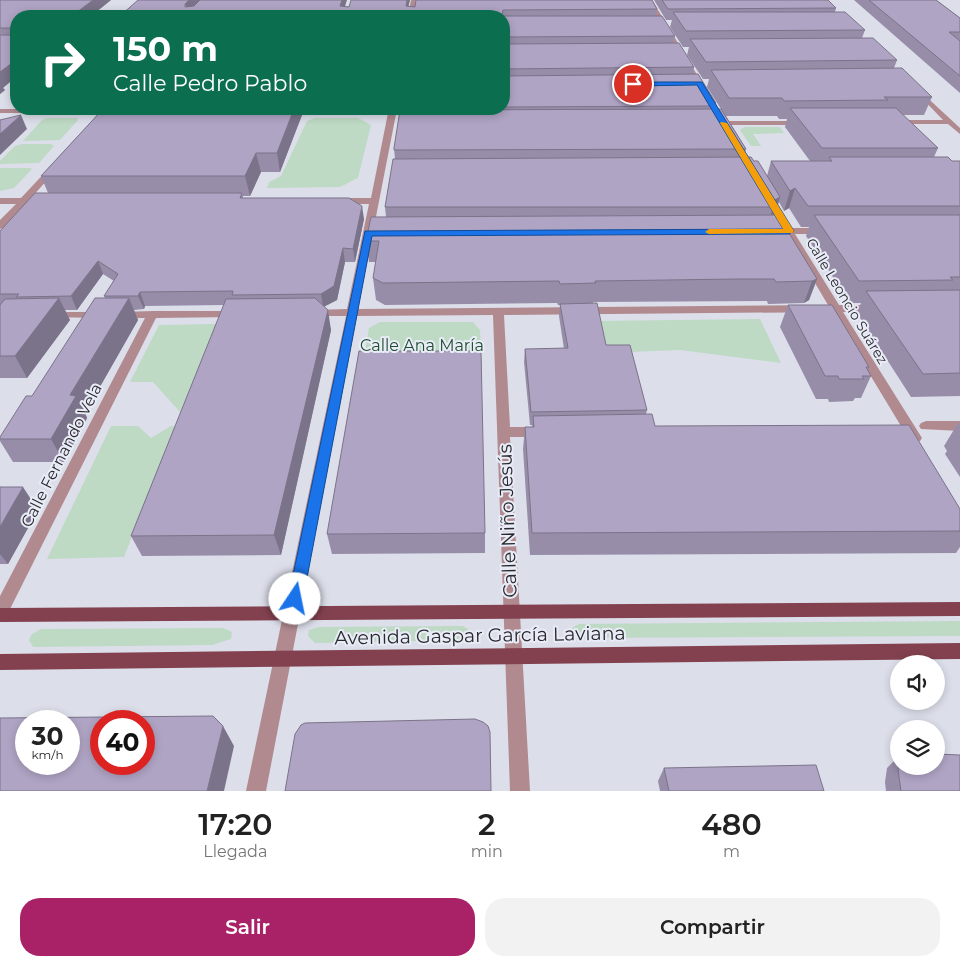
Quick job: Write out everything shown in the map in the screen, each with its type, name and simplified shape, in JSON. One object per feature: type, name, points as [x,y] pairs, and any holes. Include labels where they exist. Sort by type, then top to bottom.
[{"type":"main road","name":"Avenida Gaspar García Laviana","points":[[0,614],[960,609]]},
{"type":"main road","name":"Avenida Gaspar García Laviana","points":[[0,662],[960,651]]},
{"type":"street","points":[[649,0],[704,83],[707,96]]},
{"type":"street","points":[[668,51],[683,51]]},
{"type":"street","points":[[688,83],[704,83]]},
{"type":"street","points":[[914,87],[960,132]]},
{"type":"street","points":[[715,109],[732,136]]},
{"type":"street","points":[[256,791],[352,313],[372,233],[374,201],[383,174],[393,125],[392,115]]},
{"type":"street","points":[[700,123],[808,122]]},
{"type":"street","points":[[886,122],[950,122]]},
{"type":"street","points":[[0,226],[62,160]]},
{"type":"street","name":"Calle Leoncio Suárez","points":[[765,191],[920,448]]},
{"type":"street","points":[[0,202],[52,201]]},
{"type":"street","points":[[331,201],[374,201]]},
{"type":"street","points":[[773,232],[834,231]]},
{"type":"street","points":[[304,314],[887,308]]},
{"type":"street","name":"Calle Niño Jesús","points":[[498,312],[520,791]]},
{"type":"street","name":"Calle Fernando Vela","points":[[0,614],[153,314]]},
{"type":"street","points":[[38,315],[246,314]]},
{"type":"street","points":[[926,426],[960,426]]},
{"type":"street","points":[[888,427],[908,427]]},
{"type":"street","points":[[504,432],[557,432]]},
{"type":"green space","points":[[47,118],[77,118],[78,120],[60,140],[23,141],[42,120]]},
{"type":"green space","points":[[315,118],[358,118],[371,125],[358,178],[340,187],[267,188],[269,182],[281,176],[307,121]]},
{"type":"green space","points":[[744,127],[780,127],[784,133],[753,134],[761,146],[751,146],[740,130]]},
{"type":"green space","points":[[22,144],[51,144],[54,146],[39,163],[0,164],[0,161],[15,146]]},
{"type":"green space","points":[[0,168],[32,169],[14,188],[0,191]]},
{"type":"green space","points":[[760,319],[781,363],[680,350],[603,353],[596,321]]},
{"type":"green space","name":"Calle Ana María","points":[[380,322],[473,322],[480,330],[482,369],[362,369],[369,328]]},
{"type":"green space","points":[[217,324],[180,412],[153,382],[130,382],[159,325]]},
{"type":"green space","points":[[111,426],[138,426],[151,438],[171,426],[175,426],[124,557],[47,559]]},
{"type":"green space","points":[[960,621],[960,636],[581,638],[572,632],[572,628],[579,624]]},
{"type":"green space","points":[[463,626],[471,631],[471,636],[465,640],[315,643],[308,636],[309,630],[319,627]]},
{"type":"green space","points":[[223,628],[232,632],[231,639],[212,645],[33,647],[29,640],[32,634],[41,629]]},
{"type":"building","points":[[0,0],[93,0],[80,10],[10,10],[10,28],[0,28]]},
{"type":"building","points":[[138,0],[189,0],[185,7],[194,6],[200,0],[342,0],[340,6],[349,7],[351,0],[407,0],[406,6],[415,7],[416,0],[652,0],[657,9],[503,10],[127,10]]},
{"type":"building","points":[[662,0],[828,0],[836,8],[668,9]]},
{"type":"building","points":[[869,0],[936,0],[960,18],[960,32],[949,32],[960,41],[960,76]]},
{"type":"building","points":[[673,12],[845,12],[865,30],[686,31]]},
{"type":"building","points":[[510,16],[662,16],[675,36],[510,37]]},
{"type":"building","points":[[0,35],[10,35],[10,64],[0,72]]},
{"type":"building","points":[[873,38],[897,60],[706,62],[690,39]]},
{"type":"building","points":[[679,43],[694,67],[510,69],[510,44]]},
{"type":"building","points":[[902,68],[932,97],[884,97],[888,100],[784,101],[782,98],[729,98],[711,70]]},
{"type":"building","points":[[698,74],[716,106],[510,107],[510,76]]},
{"type":"building","points":[[790,108],[896,108],[938,148],[822,148]]},
{"type":"building","points":[[721,109],[746,149],[394,150],[399,115],[510,115],[510,110]]},
{"type":"building","points":[[21,115],[0,134],[0,120]]},
{"type":"building","points":[[97,115],[292,115],[277,153],[256,153],[245,176],[41,176]]},
{"type":"building","points":[[751,157],[754,161],[758,161],[780,197],[771,202],[773,207],[385,207],[393,159]]},
{"type":"building","points":[[829,157],[948,157],[952,161],[960,161],[960,206],[808,206],[795,188],[790,191],[771,161],[832,161]]},
{"type":"building","points":[[35,193],[242,193],[240,198],[349,198],[362,206],[353,249],[343,248],[334,286],[321,294],[232,295],[233,291],[140,292],[138,296],[104,296],[118,274],[98,261],[71,296],[16,297],[19,294],[0,294],[0,231]]},
{"type":"building","points":[[778,215],[817,279],[812,281],[776,282],[774,279],[595,281],[596,283],[560,284],[559,281],[383,283],[373,278],[379,241],[366,241],[371,217]]},
{"type":"building","points":[[814,215],[960,215],[960,277],[950,277],[953,280],[859,281]]},
{"type":"building","points":[[960,290],[960,373],[923,374],[866,291]]},
{"type":"building","points":[[59,298],[15,356],[0,356],[0,305],[5,299]]},
{"type":"building","points":[[95,298],[129,298],[70,395],[76,396],[51,439],[0,439],[26,396],[32,396]]},
{"type":"building","points":[[315,298],[328,310],[274,535],[131,536],[226,299]]},
{"type":"building","points":[[597,303],[606,345],[630,345],[647,410],[531,412],[525,349],[568,348],[560,304]]},
{"type":"building","points":[[788,305],[832,305],[869,367],[866,367],[871,376],[862,376],[864,379],[839,379],[838,376],[825,376]]},
{"type":"building","points":[[359,351],[481,351],[485,533],[327,534]]},
{"type":"building","points":[[652,414],[655,426],[909,425],[960,509],[960,531],[532,533],[525,427],[534,427],[533,416]]},
{"type":"building","points":[[0,487],[23,487],[0,527]]},
{"type":"building","points":[[213,716],[223,726],[207,791],[0,791],[0,718],[15,718],[15,775],[80,775],[80,717],[90,717],[90,775],[155,775],[155,717]]},
{"type":"building","points":[[475,719],[488,726],[490,732],[491,791],[285,791],[295,734],[301,725],[305,723]]},
{"type":"building","points":[[945,754],[960,755],[960,791],[901,791],[899,775],[945,775]]},
{"type":"building","points":[[816,765],[824,791],[669,791],[664,768]]},
{"type":"slow traffic","points":[[709,232],[789,231],[724,123]]},
{"type":"route","points":[[295,599],[368,233],[789,231],[699,83],[633,84]]}]
